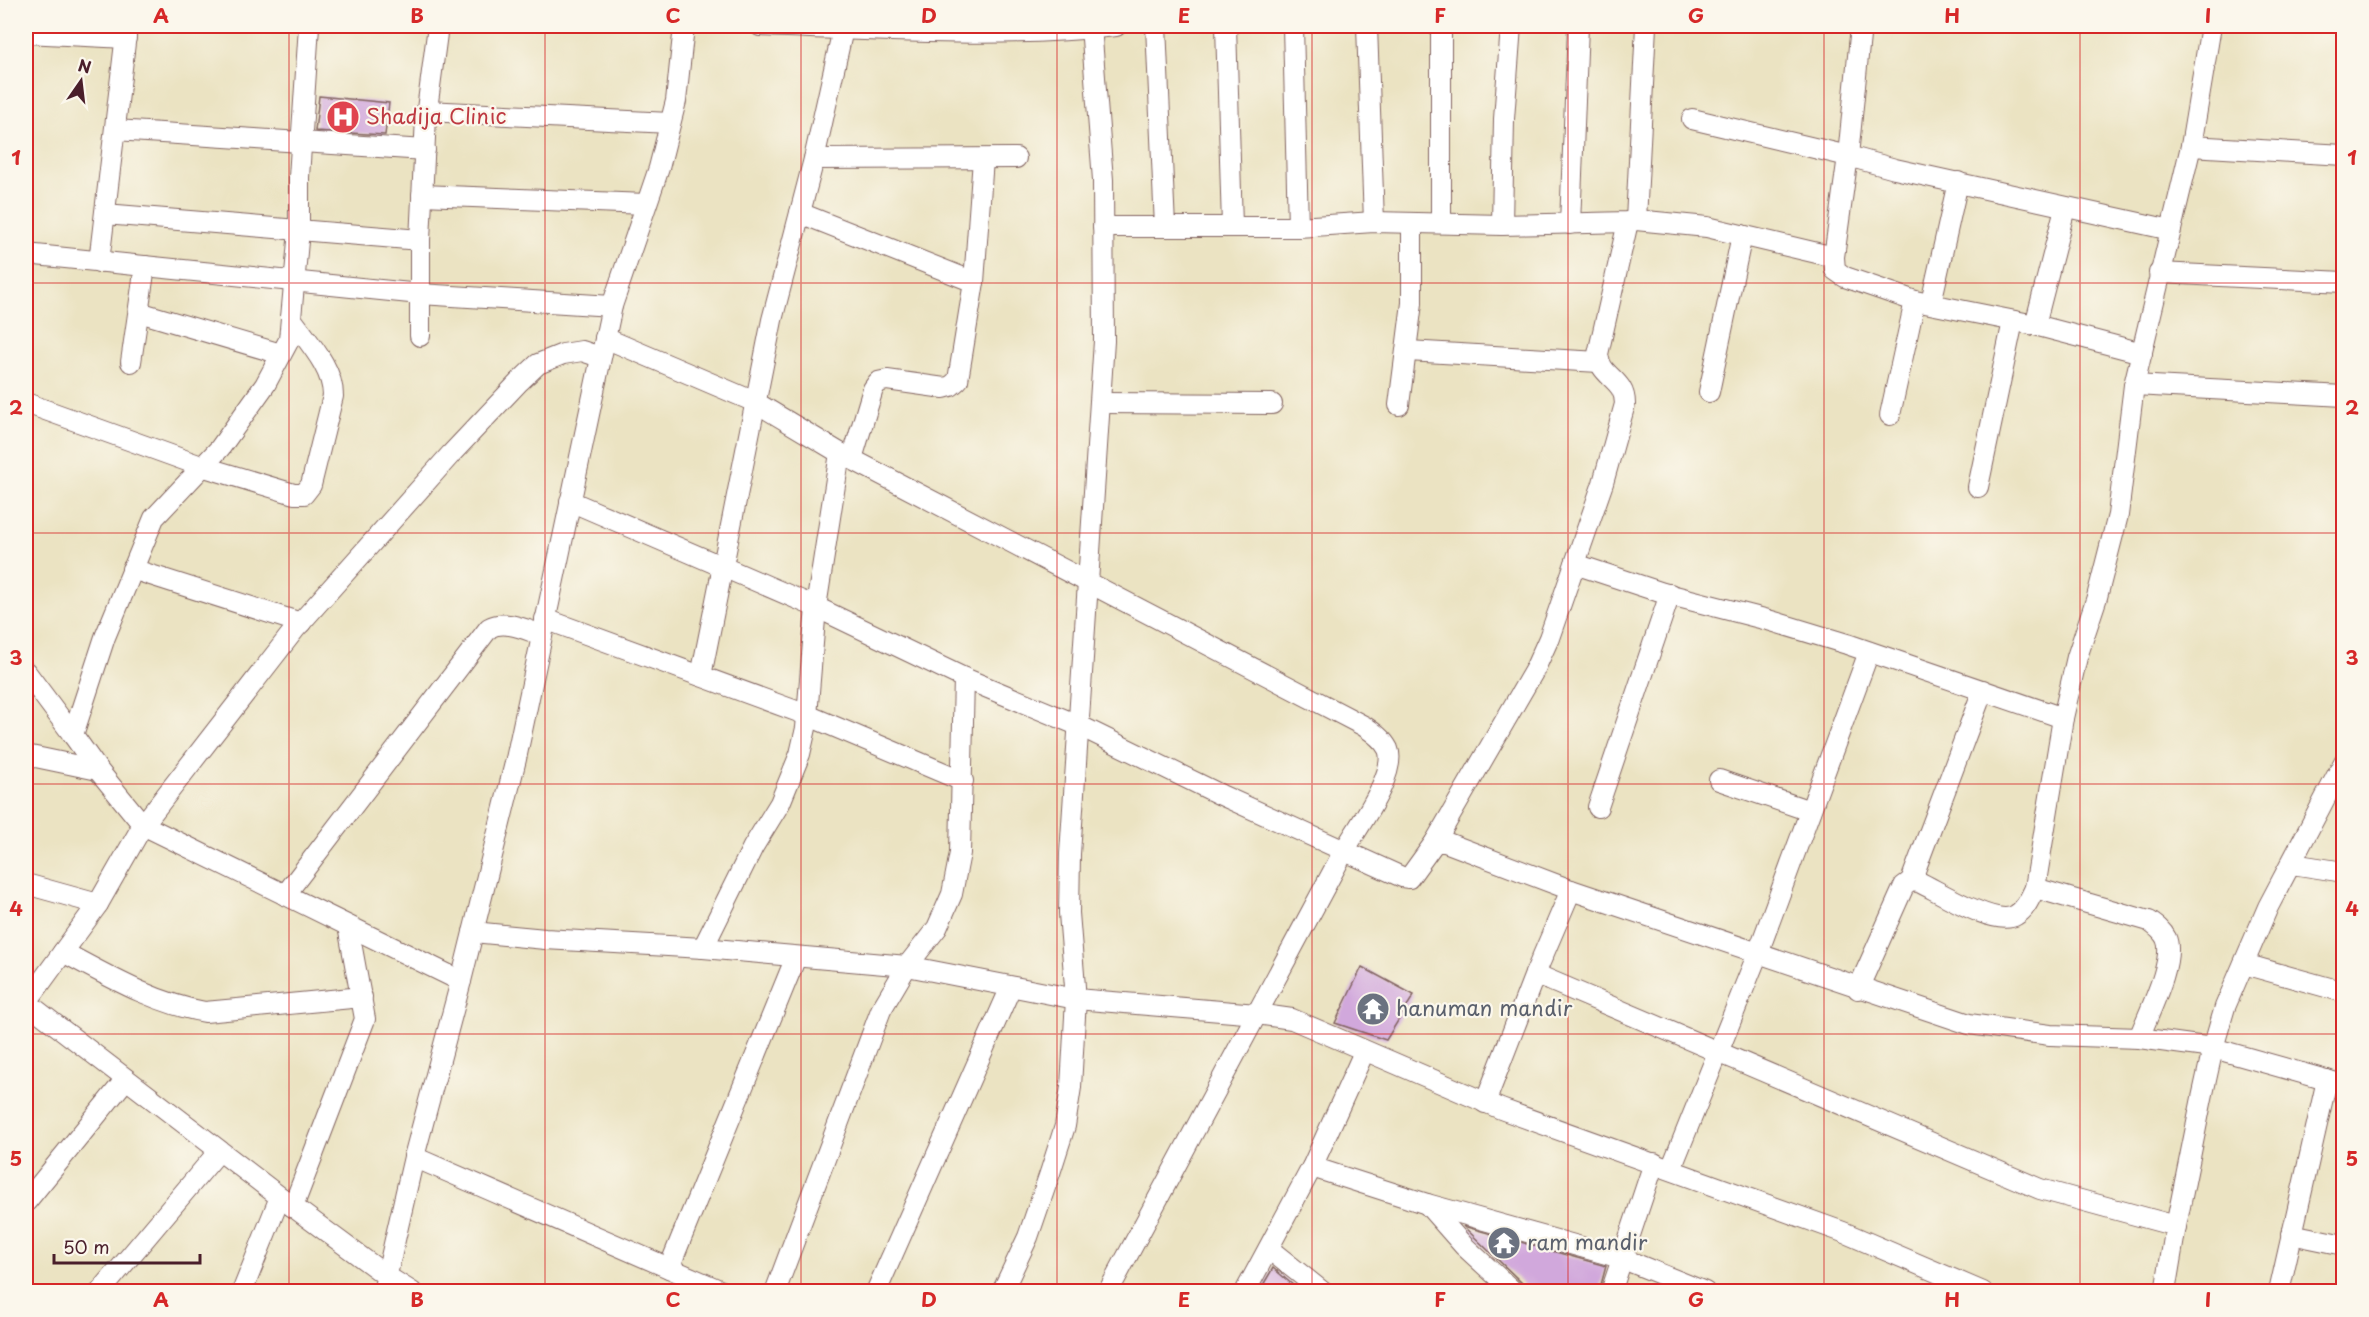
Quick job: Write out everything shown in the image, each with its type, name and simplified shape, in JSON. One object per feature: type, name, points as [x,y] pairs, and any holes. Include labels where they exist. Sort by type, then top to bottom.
[{"type":"street","points":[[73,735],[105,638],[154,518],[227,439],[265,385],[289,340],[299,230],[301,140],[309,26]]},
{"type":"street","points":[[420,336],[420,240],[424,150],[438,26]]},
{"type":"street","points":[[385,1284],[414,1158],[516,759],[612,306],[646,204],[676,101],[684,26]]},
{"type":"street","points":[[760,26],[843,29],[1116,26]]},
{"type":"street","points":[[1156,26],[1165,227]]},
{"type":"street","points":[[1226,26],[1232,226]]},
{"type":"street","points":[[1293,26],[1298,227]]},
{"type":"street","points":[[1367,26],[1374,222]]},
{"type":"street","points":[[1441,26],[1441,222]]},
{"type":"street","points":[[1502,225],[1504,119],[1511,26]]},
{"type":"street","points":[[1569,225],[1578,26]]},
{"type":"street","points":[[570,501],[816,607],[964,678],[1080,726],[1344,851],[1409,878],[1436,842],[1535,669],[1549,638],[1603,483],[1625,404],[1622,387],[1603,369],[1598,354],[1632,221],[1646,26]]},
{"type":"street","points":[[1861,26],[1848,156],[1834,257],[1835,270],[1845,277],[1923,302],[2035,325],[2142,352]]},
{"type":"street","points":[[1911,881],[1919,882],[1985,914],[2007,918],[2015,916],[2025,907],[2035,888],[2063,718],[2077,657],[2097,597],[2118,515],[2134,385],[2191,146],[2211,26]]},
{"type":"street","points":[[1002,1292],[1028,1237],[1065,1126],[1071,1087],[1076,999],[1069,913],[1070,855],[1104,341],[1103,180],[1091,27]]},
{"type":"street","points":[[701,676],[772,320],[814,159],[843,29]]},
{"type":"street","points":[[26,33],[127,32],[99,262]]},
{"type":"street","points":[[427,111],[670,123]]},
{"type":"street","points":[[1692,119],[1895,169],[2171,230]]},
{"type":"street","points":[[115,130],[301,140],[424,150]]},
{"type":"street","points":[[2191,146],[2343,155]]},
{"type":"street","points":[[814,159],[1016,158]]},
{"type":"street","points":[[703,948],[738,874],[780,803],[800,754],[807,715],[816,607],[846,456],[873,389],[878,382],[887,380],[944,388],[958,380],[974,282],[983,159]]},
{"type":"street","points":[[1890,415],[1958,182]]},
{"type":"street","points":[[422,195],[646,204]]},
{"type":"street","points":[[2035,325],[2065,208]]},
{"type":"street","points":[[800,213],[974,282]]},
{"type":"street","points":[[105,214],[420,240]]},
{"type":"street","points":[[1103,227],[1298,227],[1374,222],[1569,225],[1632,221],[1707,227],[1834,257]]},
{"type":"street","points":[[1399,405],[1408,351],[1412,303],[1412,224]]},
{"type":"street","points":[[1709,392],[1742,235]]},
{"type":"street","points":[[26,254],[420,294],[612,306]]},
{"type":"street","points":[[131,362],[145,266]]},
{"type":"street","points":[[2160,273],[2343,282]]},
{"type":"street","points":[[138,312],[281,354]]},
{"type":"street","points":[[26,403],[201,466],[294,494],[304,494],[310,485],[333,396],[333,384],[323,363],[291,318]]},
{"type":"street","points":[[1978,487],[2013,321]]},
{"type":"street","points":[[605,338],[755,402],[846,456],[1364,726],[1379,737],[1387,747],[1388,771],[1381,788],[1344,851],[1108,1292]]},
{"type":"street","points":[[412,1292],[385,1284],[286,1202],[26,1002],[98,904],[143,825],[301,623],[452,454],[538,364],[563,354],[582,351],[600,357]]},
{"type":"street","points":[[1408,351],[1599,362]]},
{"type":"street","points":[[2134,385],[2343,396]]},
{"type":"street","points":[[1100,403],[1272,404]]},
{"type":"street","points":[[1575,564],[1670,594],[1768,620],[1869,651],[2063,718]]},
{"type":"street","points":[[132,569],[301,623]]},
{"type":"street","points":[[1598,807],[1670,594]]},
{"type":"street","points":[[285,895],[489,628],[497,623],[544,627],[701,676],[807,715],[963,781]]},
{"type":"street","points":[[1611,1292],[1621,1258],[1719,1051],[1758,953],[1869,651]]},
{"type":"street","points":[[26,672],[98,770],[143,825],[461,981]]},
{"type":"street","points":[[775,1292],[881,1010],[907,966],[937,927],[952,894],[960,853],[964,678]]},
{"type":"street","points":[[1858,989],[1904,886],[1911,881],[1983,690]]},
{"type":"street","points":[[26,755],[98,770]]},
{"type":"street","points":[[2166,1292],[2176,1226],[2213,1048],[2225,1007],[2268,907],[2343,762]]},
{"type":"street","points":[[1719,780],[1810,811]]},
{"type":"street","points":[[1436,842],[1445,842],[1571,890],[1858,989],[1969,1024],[2050,1035],[2139,1038],[2213,1048],[2335,1082],[2291,1234],[2279,1292]]},
{"type":"street","points":[[2292,864],[2343,873]]},
{"type":"street","points":[[26,884],[98,904]]},
{"type":"street","points":[[2035,888],[2149,921],[2160,928],[2166,938],[2168,962],[2139,1038]]},
{"type":"street","points":[[1485,1103],[1535,974],[1571,890]]},
{"type":"street","points":[[242,1292],[286,1202],[362,1030],[365,1019],[348,926]]},
{"type":"street","points":[[473,932],[545,939],[703,948],[907,966],[1076,999],[1292,1019],[1485,1103],[1843,1232],[1971,1289]]},
{"type":"street","points":[[63,952],[161,1000],[205,1012],[362,997]]},
{"type":"street","points":[[669,1268],[796,957]]},
{"type":"street","points":[[2244,964],[2343,992]]},
{"type":"street","points":[[1535,974],[2040,1189],[2176,1226]]},
{"type":"street","points":[[876,1292],[1011,987]]},
{"type":"street","points":[[1245,1292],[1312,1167],[1364,1052]]},
{"type":"street","points":[[26,1202],[126,1079]]},
{"type":"street","points":[[100,1292],[219,1151]]},
{"type":"street","points":[[414,1158],[724,1292]]},
{"type":"street","points":[[1312,1167],[1427,1204],[1621,1258],[1706,1292]]},
{"type":"street","points":[[1427,1204],[1464,1246],[1514,1292]]},
{"type":"street","points":[[2291,1234],[2343,1245]]},
{"type":"street","points":[[1269,1249],[1323,1292]]},
{"type":"building","points":[[319,96],[389,103],[385,135],[315,131]]},
{"type":"building","name":"hanuman mandir","points":[[1362,967],[1414,995],[1386,1040],[1335,1023]]},
{"type":"building","name":"ram mandir","points":[[1463,1226],[1606,1266],[1599,1292],[1526,1292],[1522,1283]]},
{"type":"building","points":[[1273,1268],[1301,1292],[1259,1292]]},
{"type":"place","name":"Shadija Clinic","points":[[343,117]]},
{"type":"place","name":"hanuman mandir","points":[[1373,1009]]},
{"type":"place","name":"ram mandir","points":[[1504,1243]]}]
